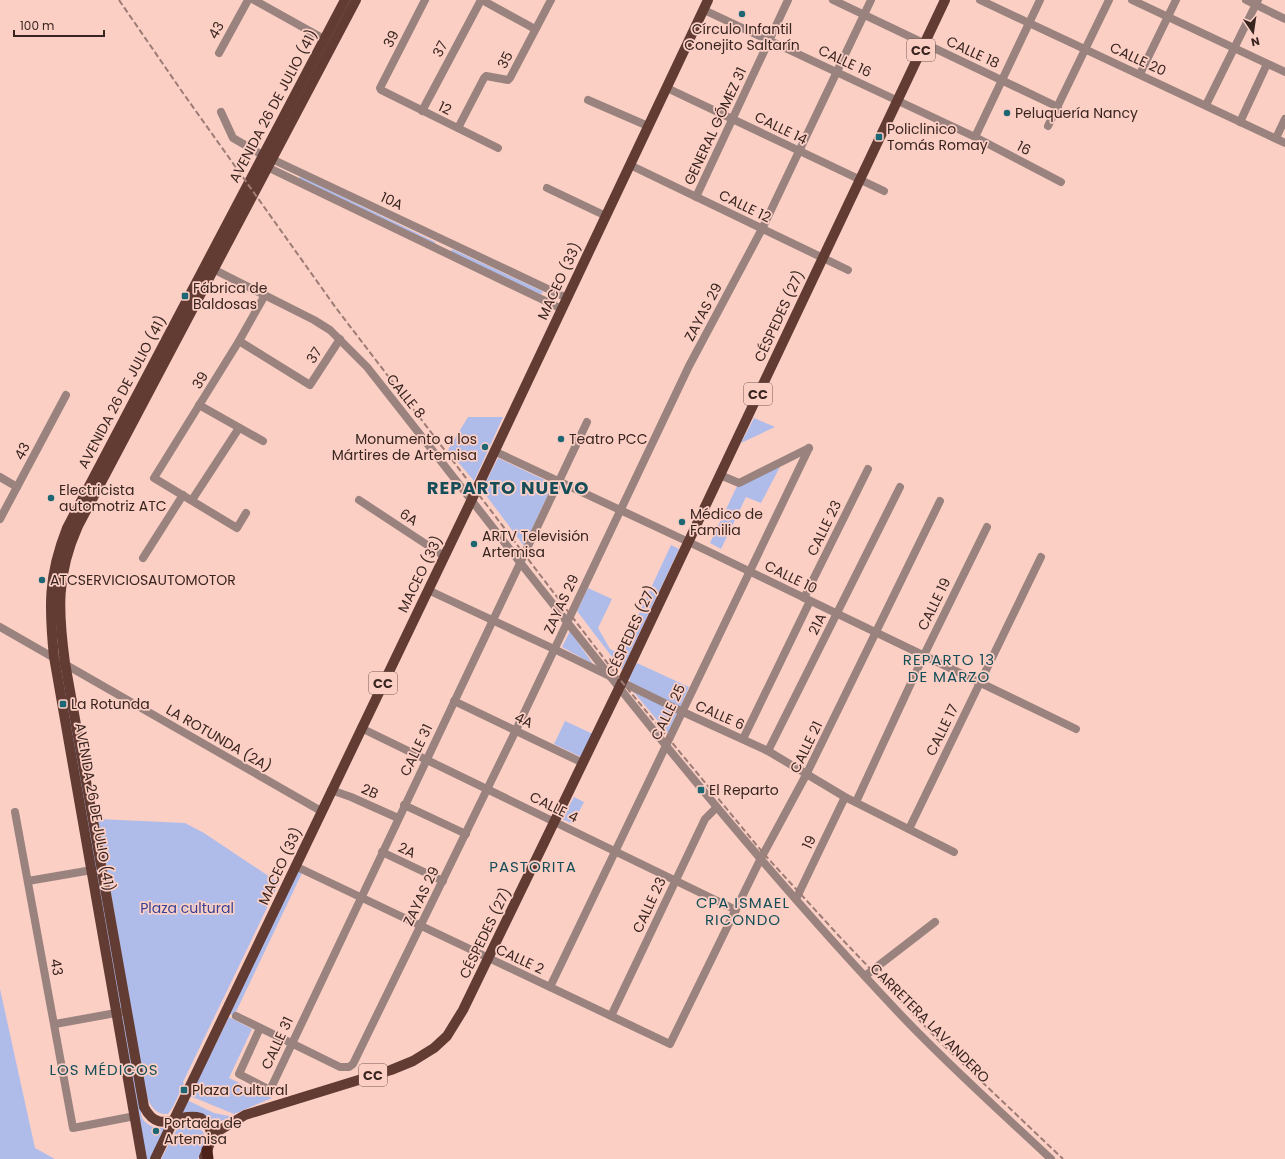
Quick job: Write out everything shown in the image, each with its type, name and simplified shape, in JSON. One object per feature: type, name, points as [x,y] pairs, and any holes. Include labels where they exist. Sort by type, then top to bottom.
[{"type":"main road","name":"AVENIDA 26 DE JULIO (41)","points":[[265,161],[324,39],[345,0]]},
{"type":"main road","name":"AVENIDA 26 DE JULIO (41)","points":[[174,1120],[159,1122],[152,1119],[144,1107],[92,870],[54,657],[50,614],[50,595],[59,547],[67,528],[265,161],[356,0]]},
{"type":"main road","name":"MACEO (33)","points":[[155,1159],[331,790],[472,500],[708,0]]},
{"type":"main road","name":"CÉSPEDES (27)","points":[[212,1138],[220,1130],[245,1116],[390,1070],[413,1061],[429,1051],[447,1036],[489,958],[621,685],[944,0]]},
{"type":"main road","name":"AVENIDA 26 DE JULIO (41)","points":[[142,1158],[135,1116],[122,1012],[65,664],[60,621],[60,595],[69,547],[78,526],[209,267]]},
{"type":"main road","points":[[174,1120],[187,1116],[201,1118],[210,1129],[212,1138]]},
{"type":"main road","name":"CC","points":[[206,1156],[212,1138]]},
{"type":"street","name":"43","points":[[219,53],[248,0]]},
{"type":"street","points":[[254,0],[324,39]]},
{"type":"street","name":"39","points":[[381,90],[380,88],[425,0]]},
{"type":"street","points":[[481,0],[535,29]]},
{"type":"street","name":"37","points":[[422,111],[481,0]]},
{"type":"street","name":"35","points":[[458,128],[486,76],[508,80],[510,78],[551,0]]},
{"type":"street","name":"GENERAL GÓMEZ 31","points":[[696,197],[788,0]]},
{"type":"street","name":"CALLE 18","points":[[833,0],[1058,107]]},
{"type":"street","name":"ZAYAS 29","points":[[291,1043],[340,1067],[349,1067],[353,1064],[466,834],[689,366],[762,229],[871,0]]},
{"type":"street","name":"CALLE 20","points":[[980,0],[1086,48],[1285,143]]},
{"type":"street","points":[[975,137],[1040,0]]},
{"type":"street","points":[[1048,126],[1109,0]]},
{"type":"street","points":[[1132,0],[1285,72]]},
{"type":"street","points":[[1140,74],[1176,0]]},
{"type":"street","points":[[1246,0],[1257,2],[1285,19]]},
{"type":"street","points":[[1206,105],[1257,2]]},
{"type":"street","name":"CALLE 16","points":[[704,10],[975,137]]},
{"type":"street","points":[[1240,122],[1267,64]]},
{"type":"street","name":"CALLE 14","points":[[667,88],[859,180],[884,190]]},
{"type":"street","name":"12","points":[[381,90],[498,148]]},
{"type":"street","points":[[588,100],[648,126]]},
{"type":"street","name":"10A","points":[[221,112],[233,138],[265,161],[443,252],[562,309]]},
{"type":"street","points":[[1276,138],[1285,119]]},
{"type":"street","name":"16","points":[[975,137],[1061,182]]},
{"type":"street","name":"10A","points":[[265,161],[447,242],[567,298]]},
{"type":"street","name":"CALLE 12","points":[[630,165],[848,270]]},
{"type":"street","points":[[547,188],[606,216]]},
{"type":"street","points":[[443,252],[447,242]]},
{"type":"street","name":"CALLE 8","points":[[209,267],[314,320],[340,339],[366,367],[610,676],[621,685],[665,746],[716,808]]},
{"type":"street","name":"39","points":[[183,495],[154,478],[239,341],[265,295]]},
{"type":"street","name":"37","points":[[239,341],[310,385],[340,339]]},
{"type":"street","name":"43","points":[[0,519],[66,395]]},
{"type":"street","points":[[200,405],[263,441]]},
{"type":"street","name":"CALLE 31","points":[[260,1028],[239,1074],[270,1090],[360,897],[521,563],[558,481],[587,422]]},
{"type":"street","points":[[192,500],[239,428]]},
{"type":"street","name":"CALLE 25","points":[[550,988],[809,448],[739,483],[720,475]]},
{"type":"street","name":"CALLE 10","points":[[494,451],[877,632],[1076,729]]},
{"type":"street","name":"CALLE 23","points":[[743,739],[868,469]]},
{"type":"street","points":[[0,477],[18,486]]},
{"type":"street","name":"21A","points":[[768,751],[900,486]]},
{"type":"street","points":[[144,558],[183,495],[237,528],[246,513]]},
{"type":"street","name":"6A","points":[[359,500],[444,556]]},
{"type":"street","name":"CALLE 21","points":[[670,1044],[760,860],[806,775],[940,501]]},
{"type":"street","name":"CALLE 19","points":[[856,802],[924,655],[987,527]]},
{"type":"street","name":"CALLE 17","points":[[909,829],[1041,556]]},
{"type":"street","points":[[428,590],[610,676]]},
{"type":"street","name":"LA ROTUNDA (2A)","points":[[0,627],[321,811]]},
{"type":"street","name":"CALLE 6","points":[[621,685],[768,751],[845,797],[954,852]]},
{"type":"street","name":"4A","points":[[454,701],[583,763]]},
{"type":"street","name":"CALLE 4","points":[[361,728],[736,910]]},
{"type":"street","name":"2B","points":[[331,790],[351,796],[398,818]]},
{"type":"street","name":"19","points":[[796,899],[845,797]]},
{"type":"street","points":[[404,805],[466,834]]},
{"type":"street","name":"CALLE 23","points":[[611,1016],[705,819],[716,808]]},
{"type":"street","name":"CARRETERA LAVANDERO","points":[[716,808],[760,860],[900,1015],[1051,1159]]},
{"type":"street","name":"43","points":[[15,812],[73,1128],[135,1116]]},
{"type":"street","name":"2A","points":[[382,852],[443,881]]},
{"type":"street","name":"CALLE 2","points":[[295,866],[670,1044]]},
{"type":"street","points":[[28,881],[92,870]]},
{"type":"street","points":[[865,976],[935,922]]},
{"type":"street","points":[[55,1024],[122,1012]]},
{"type":"street","points":[[236,1016],[291,1043]]},
{"type":"green space","points":[[300,176],[435,242],[435,244],[299,179]]},
{"type":"green space","points":[[452,249],[542,291],[543,293],[540,294],[451,252]]},
{"type":"green space","points":[[468,417],[503,417],[474,481],[448,450]]},
{"type":"green space","points":[[754,418],[775,427],[741,443]]},
{"type":"green space","points":[[498,458],[553,484],[524,546],[482,490]]},
{"type":"green space","points":[[782,463],[761,503],[746,497],[721,549],[710,543],[738,484]]},
{"type":"green space","points":[[671,545],[679,549],[622,670],[577,611],[588,588],[612,599],[598,628],[610,649],[620,654]]},
{"type":"green space","points":[[570,631],[593,664],[562,647]]},
{"type":"green space","points":[[637,663],[689,687],[680,707],[630,682],[629,678]]},
{"type":"green space","points":[[62,680],[64,680],[142,1118],[152,1126],[165,1128],[151,1159],[146,1159]]},
{"type":"green space","points":[[632,690],[677,713],[668,733]]},
{"type":"green space","points":[[565,721],[593,734],[581,757],[554,744]]},
{"type":"green space","points":[[574,797],[584,802],[573,824],[562,819]]},
{"type":"green space","name":"Plaza cultural","points":[[98,819],[185,823],[204,833],[279,883],[183,1082],[184,1083],[173,1107],[168,1114],[163,1114],[156,1111],[151,1106],[146,1095]]},
{"type":"green space","points":[[298,869],[303,871],[234,1016],[230,1014]]},
{"type":"green space","points":[[0,989],[35,1148],[55,1159],[0,1159]]},
{"type":"green space","points":[[229,1017],[252,1029],[229,1078],[272,1098],[234,1114],[190,1096]]},
{"type":"green space","points":[[187,1100],[214,1113],[234,1117],[214,1123],[180,1114]]},
{"type":"green space","points":[[190,1124],[202,1130],[205,1138],[203,1148],[198,1159],[161,1159],[177,1129]]},
{"type":"railway","points":[[119,0],[183,93],[336,308],[622,682],[764,854],[839,936],[938,1040],[1063,1159]]},
{"type":"place","name":"Círculo Infantil Conejito Saltarín","points":[[742,14]]},
{"type":"place","name":"Peluquería Nancy","points":[[1007,113]]},
{"type":"place","name":"Policlinico Tomás Romay","points":[[879,137]]},
{"type":"place","name":"Fábrica de Baldosas","points":[[185,296]]},
{"type":"place","name":"Teatro PCC","points":[[561,439]]},
{"type":"place","name":"Monumento a los Mártires de Artemisa","points":[[485,447]]},
{"type":"place","name":"Electricista automotriz ATC","points":[[51,498]]},
{"type":"place","name":"Médico de Familia","points":[[682,522]]},
{"type":"place","name":"ARTV Televisión Artemisa","points":[[474,544]]},
{"type":"place","name":"ATCSERVICIOSAUTOMOTOR","points":[[42,580]]},
{"type":"place","name":"La Rotunda","points":[[63,704]]},
{"type":"place","name":"El Reparto","points":[[701,790]]},
{"type":"place","name":"Plaza Cultural","points":[[184,1090]]},
{"type":"place","name":"Portada de Artemisa","points":[[156,1131]]},
{"type":"district","name":"REPARTO NUEVO","points":[[508,488]]},
{"type":"district","name":"REPARTO 13 DE MARZO","points":[[949,668]]},
{"type":"district","name":"PASTORITA","points":[[533,867]]},
{"type":"district","name":"CPA ISMAEL RICONDO","points":[[743,912]]},
{"type":"district","name":"LOS MÉDICOS","points":[[104,1070]]}]
